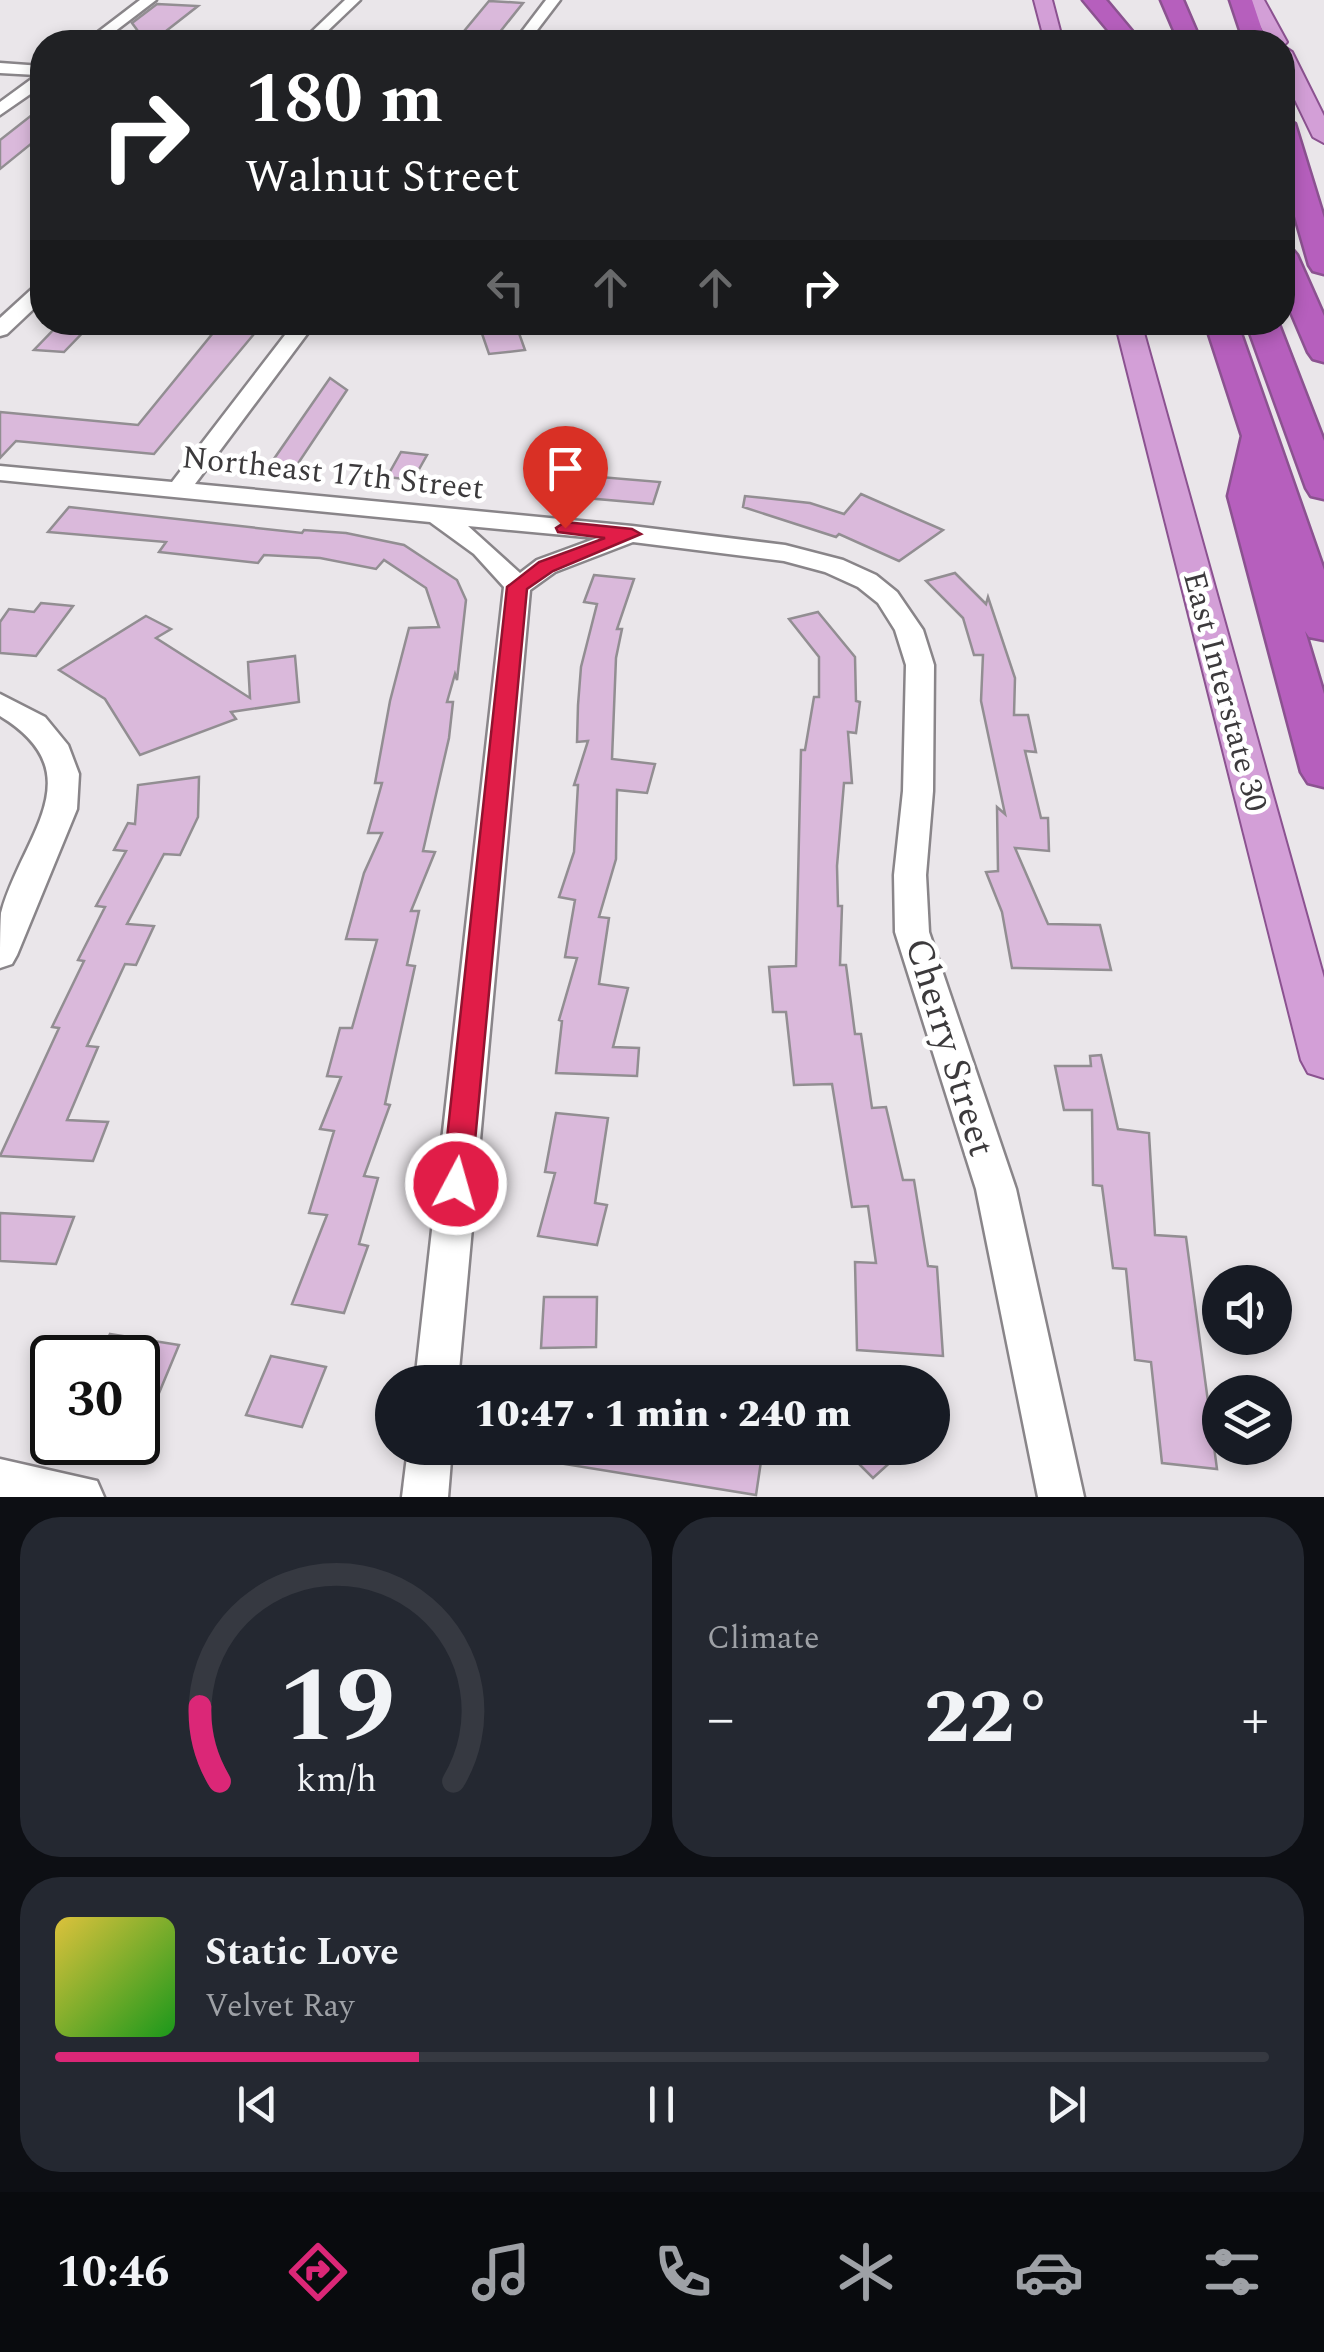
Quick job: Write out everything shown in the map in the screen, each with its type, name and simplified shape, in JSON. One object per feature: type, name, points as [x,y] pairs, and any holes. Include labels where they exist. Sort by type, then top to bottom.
[{"type":"highway","points":[[1094,0],[1119,30]]},
{"type":"highway","points":[[1113,0],[1124,30]]},
{"type":"highway","points":[[1172,0],[1185,30]]},
{"type":"highway","points":[[1241,0],[1251,30]]},
{"type":"highway","points":[[1295,168],[1324,265]]},
{"type":"highway","points":[[1295,280],[1321,329]]},
{"type":"highway","points":[[1226,335],[1324,628]]},
{"type":"highway","points":[[1267,335],[1324,488]]},
{"type":"highway","points":[[1259,436],[1247,496],[1324,772]]},
{"type":"main road","points":[[1042,0],[1051,30]]},
{"type":"main road","points":[[1255,0],[1271,30]]},
{"type":"main road","points":[[1295,78],[1324,137]]},
{"type":"main road","name":"East Interstate 30","points":[[1131,335],[1324,1060]]},
{"type":"street","points":[[108,30],[149,0]]},
{"type":"street","points":[[321,30],[353,0]]},
{"type":"street","points":[[530,30],[553,0]]},
{"type":"street","points":[[0,68],[30,70]]},
{"type":"street","points":[[0,110],[30,88]]},
{"type":"street","points":[[0,330],[30,301]]},
{"type":"street","points":[[178,489],[296,335]]},
{"type":"street","name":"Northeast 17th Street","points":[[0,472],[632,534],[786,553],[867,580],[888,598]]},
{"type":"street","points":[[432,515],[466,534],[492,556],[517,587],[438,1365]]},
{"type":"street","points":[[517,587],[546,566],[632,534]]},
{"type":"street","name":"Cherry Street","points":[[888,598],[908,630],[920,664],[918,791],[910,875],[912,932],[996,1189],[1062,1497]]},
{"type":"street","points":[[0,703],[35,724],[54,745],[64,774],[61,809],[0,955]]},
{"type":"street","points":[[425,1497],[428,1465]]},
{"type":"street","points":[[0,1482],[80,1497]]},
{"type":"building","points":[[489,1],[523,3],[502,30],[465,30]]},
{"type":"building","points":[[157,4],[198,6],[167,30],[137,30],[132,23]]},
{"type":"building","points":[[30,116],[30,145],[0,169],[0,140]]},
{"type":"building","points":[[48,335],[80,335],[64,352],[34,350]]},
{"type":"building","points":[[211,335],[253,335],[154,454],[16,441],[0,458],[0,412],[138,425]]},
{"type":"building","points":[[482,335],[520,335],[525,350],[489,354]]},
{"type":"building","points":[[330,378],[347,390],[295,468],[269,466]]},
{"type":"building","points":[[401,452],[427,455],[413,480],[387,477]]},
{"type":"building","points":[[588,476],[660,482],[653,504],[586,498]]},
{"type":"building","points":[[861,494],[943,530],[899,561],[839,534],[836,537],[743,507],[745,496],[810,503],[844,514]]},
{"type":"building","points":[[69,507],[302,533],[346,533],[404,545],[457,580],[466,600],[457,680],[455,674],[447,702],[453,702],[449,738],[423,851],[435,852],[411,911],[419,911],[407,965],[415,966],[385,1104],[390,1105],[364,1176],[378,1178],[359,1244],[368,1246],[344,1313],[292,1304],[327,1215],[309,1213],[334,1131],[320,1129],[341,1077],[327,1076],[340,1028],[352,1028],[377,940],[346,939],[364,873],[382,833],[368,833],[382,783],[375,783],[390,701],[409,628],[439,627],[426,588],[384,560],[376,569],[320,558],[264,555],[258,563],[159,552],[166,542],[48,532]]},
{"type":"building","points":[[955,573],[986,604],[988,597],[1015,678],[1014,715],[1028,715],[1036,752],[1025,751],[1041,818],[1048,818],[1049,851],[1015,848],[1048,924],[1100,925],[1111,970],[1012,968],[1002,912],[986,872],[998,871],[997,807],[1005,814],[981,701],[983,655],[974,655],[963,618],[926,581]]},
{"type":"building","points":[[594,575],[634,579],[617,629],[622,629],[616,658],[612,759],[655,764],[647,793],[617,790],[616,859],[599,917],[609,918],[599,984],[628,988],[613,1047],[639,1048],[637,1076],[556,1073],[562,1021],[559,1020],[577,958],[565,957],[575,900],[559,897],[574,852],[578,785],[574,785],[588,741],[577,742],[578,705],[581,667],[597,604],[584,602]]},
{"type":"building","points":[[41,603],[73,606],[36,656],[0,653],[0,622],[9,609],[34,612]]},
{"type":"building","points":[[818,612],[855,657],[856,701],[860,702],[856,733],[848,732],[852,783],[844,783],[837,866],[838,906],[842,906],[840,965],[846,965],[855,1034],[861,1034],[872,1108],[886,1107],[903,1180],[914,1180],[928,1266],[937,1267],[943,1356],[857,1350],[855,1262],[876,1263],[868,1206],[852,1207],[832,1084],[794,1085],[786,1012],[773,1012],[769,967],[796,966],[801,750],[805,750],[814,697],[819,697],[819,657],[789,619]]},
{"type":"building","points":[[146,616],[171,629],[156,638],[250,698],[248,662],[295,656],[299,702],[231,712],[236,719],[140,755],[105,699],[59,670]]},
{"type":"building","points":[[199,777],[198,817],[180,855],[164,854],[127,924],[154,926],[136,965],[125,964],[87,1046],[98,1047],[67,1120],[108,1122],[93,1161],[0,1156],[59,1028],[52,1027],[84,961],[78,960],[105,907],[96,906],[126,851],[114,850],[128,823],[135,824],[138,785]]},
{"type":"building","points":[[1101,1055],[1118,1129],[1149,1133],[1155,1235],[1186,1237],[1204,1375],[1202,1465],[1216,1465],[1217,1469],[1162,1463],[1151,1362],[1135,1360],[1126,1269],[1113,1268],[1102,1186],[1093,1185],[1092,1110],[1064,1110],[1055,1066],[1091,1066],[1090,1056]]},
{"type":"building","points":[[556,1113],[608,1118],[595,1203],[607,1205],[597,1245],[538,1236],[555,1173],[545,1172]]},
{"type":"building","points":[[0,1213],[74,1217],[56,1264],[0,1261]]},
{"type":"building","points":[[544,1297],[597,1297],[596,1347],[541,1348]]},
{"type":"building","points":[[160,1342],[179,1345],[160,1391]]},
{"type":"building","points":[[271,1356],[326,1367],[302,1427],[246,1415]]},
{"type":"building","points":[[571,1465],[760,1465],[756,1495]]},
{"type":"building","points":[[860,1465],[887,1465],[873,1478]]},
{"type":"route","points":[[456,1184],[517,587],[546,566],[632,534],[565,528]]}]
